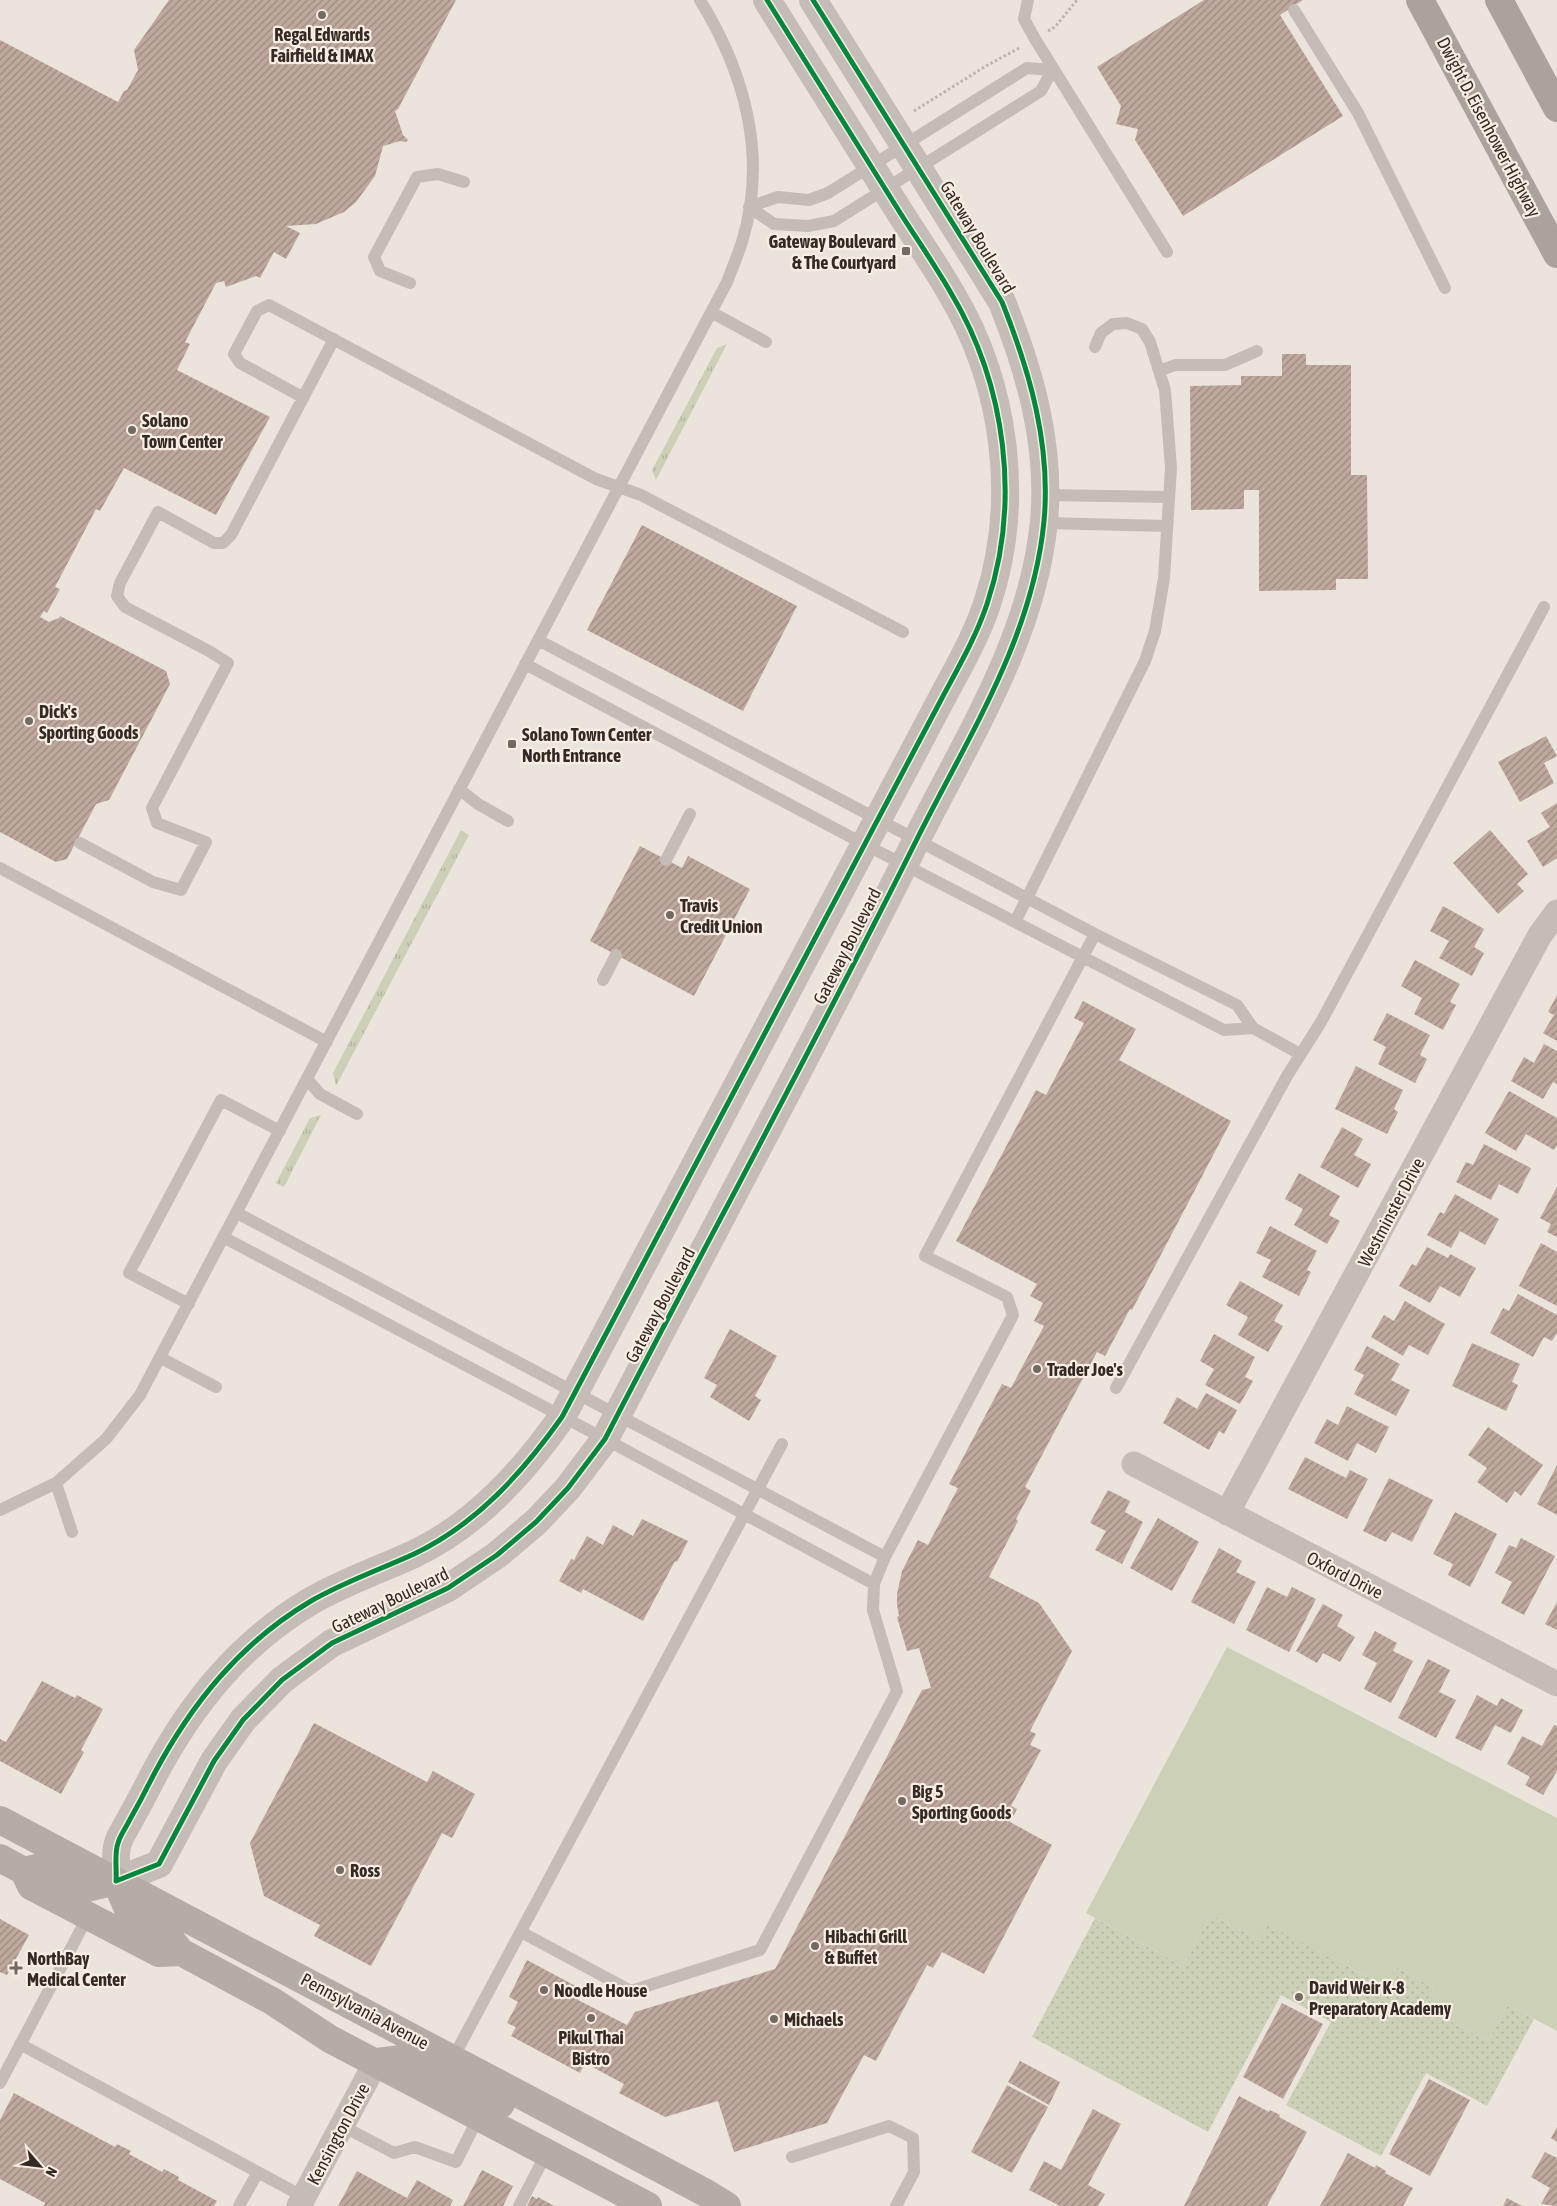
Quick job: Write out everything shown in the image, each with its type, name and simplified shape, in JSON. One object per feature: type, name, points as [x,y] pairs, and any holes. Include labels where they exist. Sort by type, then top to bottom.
[{"type":"highway","name":"Dwight D. Eisenhower Highway","points":[[1420,0],[1557,254]]},
{"type":"highway","points":[[1499,0],[1557,108]]},
{"type":"main road","name":"Pennsylvania Avenue","points":[[0,1820],[536,2102],[727,2206]]},
{"type":"main road","name":"Pennsylvania Avenue","points":[[0,1858],[24,1871],[30,1886],[159,1953],[181,1952],[272,2001],[330,2038],[648,2206]]},
{"type":"main road","points":[[24,1871],[40,1868],[86,1888],[116,1881],[130,1914],[168,1936],[181,1952]]},
{"type":"main road","points":[[367,2013],[376,2062],[411,2058],[502,2105],[536,2102]]},
{"type":"street","name":"Gateway Boulevard","points":[[768,0],[870,166],[952,294],[979,349],[996,404],[1004,463],[1005,518],[998,564],[987,604],[967,650],[562,1417],[536,1453],[502,1492],[454,1530],[415,1554],[357,1577],[310,1602],[278,1624],[248,1649],[204,1693],[173,1738],[117,1844],[116,1881],[159,1864],[214,1761],[243,1720],[282,1680],[332,1643],[448,1588],[498,1556],[549,1509],[606,1439],[905,865],[984,708],[1024,616],[1036,571],[1044,523],[1046,495],[1042,442],[1034,395],[1018,342],[1002,302],[814,0]]},
{"type":"street","name":"Westminster Drive","points":[[1227,1513],[1535,943],[1557,912]]},
{"type":"street","name":"Oxford Drive","points":[[1134,1464],[1557,1684]]},
{"type":"street","name":"Kensington Drive","points":[[302,2201],[376,2062]]},
{"type":"lane","points":[[0,1510],[56,1483],[106,1439],[140,1395],[727,282],[742,241],[749,208],[753,183],[751,136],[743,92],[727,49],[700,0]]},
{"type":"lane","points":[[1028,0],[1024,18],[1034,39],[1167,252]]},
{"type":"lane","points":[[1294,10],[1358,112],[1445,288]]},
{"type":"lane","points":[[749,208],[778,197],[809,200],[828,192],[1027,68],[1052,70]]},
{"type":"lane","points":[[749,208],[774,224],[808,226],[834,221],[1041,91],[1052,70]]},
{"type":"lane","points":[[410,283],[380,271],[374,257],[398,211],[417,177],[438,174],[464,182]]},
{"type":"lane","points":[[302,397],[240,363],[234,354],[257,311],[269,305],[596,479],[641,495],[903,632]]},
{"type":"lane","points":[[711,312],[766,342]]},
{"type":"lane","points":[[1015,922],[1145,661],[1155,631],[1164,578],[1171,468],[1165,390],[1150,342],[1142,329],[1127,323],[1113,324],[1101,333],[1095,348]]},
{"type":"lane","points":[[80,843],[153,882],[181,890],[206,842],[158,823],[152,808],[228,664],[209,651],[125,607],[118,596],[120,583],[158,512],[214,543],[223,543],[231,535],[302,397],[334,340]]},
{"type":"lane","points":[[1159,371],[1175,365],[1224,366],[1257,351]]},
{"type":"lane","points":[[1046,495],[1169,497]]},
{"type":"lane","points":[[1044,523],[1167,526]]},
{"type":"lane","points":[[1116,1388],[1300,1054],[1321,1022],[1544,607]]},
{"type":"lane","points":[[538,640],[1095,934],[1237,1005],[1253,1028],[1300,1054]]},
{"type":"lane","points":[[525,664],[864,844],[1224,1030],[1253,1028]]},
{"type":"lane","points":[[459,789],[478,804],[508,822]]},
{"type":"lane","points":[[666,860],[690,814]]},
{"type":"lane","points":[[0,868],[327,1042]]},
{"type":"lane","points":[[521,1932],[631,1992],[760,1950],[897,1691],[873,1610],[874,1584],[884,1557],[1013,1315],[1007,1297],[925,1256],[1095,934]]},
{"type":"lane","points":[[603,980],[616,955]]},
{"type":"lane","points":[[307,1079],[320,1094],[357,1114]]},
{"type":"lane","points":[[189,1304],[129,1273],[221,1100],[280,1131]]},
{"type":"lane","points":[[237,1213],[884,1557]]},
{"type":"lane","points":[[223,1237],[606,1439],[874,1584]]},
{"type":"lane","points":[[161,1358],[216,1387]]},
{"type":"lane","points":[[453,2058],[782,1444]]},
{"type":"lane","points":[[56,1483],[72,1532]]},
{"type":"lane","points":[[0,2083],[88,1916]]},
{"type":"lane","points":[[20,2044],[258,2172],[302,2201]]},
{"type":"lane","points":[[342,2126],[394,2153],[415,2147],[456,2162],[479,2116]]},
{"type":"lane","points":[[792,2157],[889,2126],[913,2138],[914,2172],[896,2206]]},
{"type":"lane","points":[[519,2206],[547,2152]]},
{"type":"lane","points":[[239,2206],[258,2172]]},
{"type":"path","points":[[914,111],[986,66],[1055,27],[1077,0]]},
{"type":"green space","points":[[727,344],[656,480],[652,470],[717,348]]},
{"type":"green space","points":[[461,830],[469,835],[336,1086],[333,1073]]},
{"type":"green space","points":[[321,1115],[284,1187],[276,1183],[310,1118]]},
{"type":"green space","points":[[1227,1647],[1557,1818],[1557,2031],[1508,2005],[1488,2041],[1424,2007],[1434,1988],[1396,1967],[1386,1986],[1268,1925],[1259,1940],[1211,1914],[1183,1966],[1086,1913]]},
{"type":"green space","points":[[1211,1914],[1259,1940],[1268,1924],[1385,1986],[1396,1967],[1434,1988],[1424,2007],[1488,2041],[1508,2005],[1534,2019],[1487,2106],[1426,2073],[1381,2156],[1286,2105],[1331,2022],[1281,1995],[1208,2132],[1032,2037],[1095,1918],[1183,1966]]},
{"type":"building","name":"Solano Town Center","points":[[169,0],[456,0],[398,109],[395,111],[403,135],[408,140],[383,146],[375,176],[356,202],[344,212],[316,224],[286,226],[300,233],[286,259],[274,252],[260,278],[256,276],[226,287],[224,281],[216,283],[185,342],[190,344],[177,370],[270,417],[216,515],[124,468],[100,511],[96,509],[55,587],[60,589],[47,613],[44,611],[40,617],[49,622],[60,616],[166,671],[170,684],[109,800],[96,804],[67,859],[56,862],[0,832],[0,40],[118,102],[138,70],[134,50]]},
{"type":"building","points":[[1204,0],[1303,0],[1280,15],[1343,116],[1183,216],[1135,140],[1138,129],[1116,124],[1121,106],[1097,67]]},
{"type":"building","points":[[1282,354],[1306,354],[1306,365],[1351,365],[1351,475],[1367,475],[1368,579],[1336,579],[1336,590],[1259,591],[1259,490],[1244,490],[1244,509],[1191,510],[1190,386],[1241,385],[1241,376],[1282,376]]},
{"type":"building","points":[[642,525],[797,606],[743,711],[587,630]]},
{"type":"building","points":[[1546,736],[1557,756],[1544,763],[1554,783],[1520,802],[1498,762]]},
{"type":"building","points":[[1557,803],[1557,858],[1543,867],[1527,841],[1550,827],[1541,813]]},
{"type":"building","points":[[1490,830],[1528,874],[1517,884],[1524,891],[1498,914],[1453,863]]},
{"type":"building","name":"Travis Credit Union","points":[[640,846],[682,868],[688,856],[750,889],[694,996],[590,941]]},
{"type":"building","points":[[1443,906],[1484,929],[1474,947],[1484,953],[1472,976],[1439,958],[1449,941],[1430,931]]},
{"type":"building","points":[[1415,960],[1460,984],[1450,1002],[1456,1005],[1443,1030],[1414,1014],[1422,998],[1401,986]]},
{"type":"building","points":[[1557,995],[1557,1041],[1543,1033],[1554,1015],[1548,1012]]},
{"type":"building","points":[[1083,1001],[1136,1029],[1119,1060],[1231,1121],[1132,1310],[1130,1309],[1105,1356],[1097,1352],[1025,1487],[1031,1491],[989,1577],[1039,1603],[1072,1651],[1030,1731],[1036,1734],[1030,1745],[1041,1750],[1011,1806],[1017,1809],[1010,1822],[1052,1845],[984,1974],[942,1952],[933,1968],[927,1965],[876,2061],[864,2055],[827,2123],[734,2152],[718,2101],[665,2117],[619,2093],[624,2084],[585,2063],[580,2073],[511,2036],[516,2027],[507,2023],[518,2002],[509,1997],[527,1960],[583,1990],[578,2000],[627,2025],[635,2012],[775,1969],[922,1690],[931,1688],[919,1648],[907,1651],[897,1617],[899,1616],[897,1594],[902,1571],[918,1540],[928,1545],[958,1488],[949,1484],[1002,1384],[1011,1388],[1044,1326],[1034,1321],[1043,1303],[1030,1296],[1037,1284],[956,1241],[1036,1090],[1046,1095],[1084,1023],[1074,1018]]},
{"type":"building","points":[[1387,1013],[1430,1035],[1420,1055],[1427,1059],[1415,1083],[1378,1064],[1386,1047],[1373,1040]]},
{"type":"building","points":[[1544,1044],[1557,1051],[1557,1084],[1553,1082],[1543,1099],[1511,1081],[1524,1057],[1534,1063]]},
{"type":"building","points":[[1356,1066],[1403,1090],[1394,1109],[1398,1112],[1387,1134],[1335,1109]]},
{"type":"building","points":[[1509,1091],[1557,1118],[1557,1145],[1554,1150],[1526,1134],[1516,1151],[1485,1133]]},
{"type":"building","points":[[1342,1127],[1363,1139],[1354,1155],[1371,1164],[1358,1188],[1320,1167]]},
{"type":"building","points":[[1484,1144],[1531,1168],[1518,1194],[1499,1184],[1491,1200],[1456,1182],[1466,1162],[1473,1165]]},
{"type":"building","points":[[1299,1173],[1340,1196],[1329,1215],[1340,1221],[1327,1244],[1294,1225],[1303,1209],[1285,1199]]},
{"type":"building","points":[[1557,1187],[1557,1237],[1547,1232],[1551,1224],[1540,1218]]},
{"type":"building","points":[[1455,1194],[1499,1219],[1485,1245],[1460,1231],[1451,1248],[1427,1235],[1440,1212],[1444,1214]]},
{"type":"building","points":[[1270,1226],[1317,1251],[1307,1270],[1311,1272],[1299,1296],[1262,1277],[1271,1260],[1256,1253]]},
{"type":"building","points":[[1541,1243],[1557,1252],[1557,1306],[1519,1286]]},
{"type":"building","points":[[1427,1247],[1448,1258],[1450,1254],[1476,1268],[1460,1297],[1440,1286],[1430,1303],[1399,1286],[1412,1264],[1416,1266]]},
{"type":"building","points":[[1240,1281],[1283,1305],[1274,1321],[1283,1326],[1268,1352],[1238,1335],[1248,1317],[1226,1305]]},
{"type":"building","points":[[1518,1294],[1557,1315],[1557,1333],[1552,1341],[1544,1337],[1533,1357],[1490,1333],[1503,1308],[1509,1311]]},
{"type":"building","points":[[1405,1301],[1445,1324],[1428,1355],[1409,1345],[1403,1356],[1371,1337],[1384,1315],[1394,1321]]},
{"type":"building","points":[[730,1329],[777,1356],[755,1396],[761,1400],[749,1421],[710,1397],[717,1385],[704,1378]]},
{"type":"building","points":[[1214,1334],[1255,1357],[1245,1377],[1253,1381],[1240,1404],[1205,1385],[1214,1369],[1200,1361]]},
{"type":"building","points":[[1472,1343],[1520,1364],[1512,1382],[1518,1385],[1506,1411],[1452,1386]]},
{"type":"building","points":[[1367,1346],[1400,1364],[1391,1380],[1410,1390],[1396,1416],[1354,1394],[1364,1375],[1354,1370]]},
{"type":"building","points":[[1206,1393],[1237,1410],[1224,1434],[1219,1431],[1209,1450],[1163,1423],[1177,1397],[1197,1409]]},
{"type":"building","points":[[1347,1406],[1389,1427],[1376,1453],[1357,1443],[1348,1461],[1314,1443],[1327,1419],[1338,1425]]},
{"type":"building","points":[[1488,1427],[1543,1465],[1521,1496],[1515,1491],[1507,1503],[1477,1482],[1487,1468],[1468,1455]]},
{"type":"building","points":[[1305,1457],[1346,1478],[1350,1470],[1368,1479],[1347,1519],[1288,1489]]},
{"type":"building","points":[[1557,1465],[1557,1515],[1537,1504]]},
{"type":"building","points":[[1389,1478],[1433,1500],[1412,1542],[1392,1532],[1386,1542],[1363,1531]]},
{"type":"building","points":[[1108,1490],[1130,1501],[1125,1512],[1143,1522],[1122,1564],[1095,1550],[1106,1531],[1090,1523]]},
{"type":"building","points":[[1455,1512],[1497,1534],[1470,1587],[1448,1575],[1453,1564],[1433,1554]]},
{"type":"building","points":[[1158,1518],[1199,1542],[1172,1591],[1130,1568]]},
{"type":"building","points":[[642,1519],[688,1541],[677,1562],[675,1561],[643,1621],[583,1589],[581,1593],[559,1581],[571,1559],[574,1560],[587,1536],[603,1545],[613,1525],[633,1536]]},
{"type":"building","points":[[1521,1538],[1555,1556],[1524,1615],[1501,1603],[1512,1582],[1495,1573],[1509,1545],[1516,1548]]},
{"type":"building","points":[[1219,1548],[1242,1561],[1236,1572],[1256,1582],[1234,1624],[1191,1602]]},
{"type":"building","points":[[1267,1587],[1287,1597],[1292,1587],[1316,1599],[1289,1652],[1246,1630]]},
{"type":"building","points":[[1557,1602],[1557,1630],[1545,1624]]},
{"type":"building","points":[[1323,1604],[1343,1615],[1337,1626],[1355,1637],[1340,1662],[1323,1653],[1317,1663],[1296,1651]]},
{"type":"building","points":[[1375,1631],[1397,1643],[1393,1651],[1413,1661],[1391,1703],[1364,1689],[1377,1663],[1362,1655]]},
{"type":"building","points":[[1428,1659],[1450,1670],[1439,1692],[1456,1700],[1436,1738],[1398,1718]]},
{"type":"building","points":[[42,1681],[75,1698],[77,1695],[103,1709],[81,1750],[84,1752],[61,1794],[0,1761],[0,1739],[6,1742]]},
{"type":"building","points":[[1477,1695],[1497,1706],[1501,1698],[1523,1710],[1511,1733],[1495,1725],[1481,1751],[1455,1738]]},
{"type":"building","name":"Ross","points":[[314,1723],[427,1782],[433,1771],[475,1794],[452,1838],[442,1833],[371,1966],[314,1936],[320,1925],[264,1896],[250,1843]]},
{"type":"building","points":[[1554,1725],[1557,1726],[1557,1771],[1543,1795],[1525,1785],[1530,1777],[1507,1764],[1522,1736],[1542,1746]]},
{"type":"building","points":[[0,1919],[29,1935],[7,1975],[0,1972]]},
{"type":"building","points":[[1282,2003],[1323,2024],[1283,2099],[1243,2077]]},
{"type":"building","points":[[1020,2061],[1060,2082],[1049,2105],[1008,2082]]},
{"type":"building","points":[[1429,2079],[1470,2100],[1430,2176],[1389,2154]]},
{"type":"building","points":[[1007,2085],[1048,2107],[1012,2173],[971,2152]]},
{"type":"building","points":[[14,2093],[115,2147],[117,2144],[131,2151],[129,2154],[162,2172],[164,2169],[179,2177],[178,2180],[217,2201],[214,2206],[44,2206],[45,2203],[0,2179],[0,2120]]},
{"type":"building","points":[[1239,2096],[1269,2112],[1270,2110],[1280,2115],[1279,2117],[1307,2132],[1267,2206],[1184,2206]]},
{"type":"building","points":[[1093,2109],[1121,2124],[1088,2185],[1105,2194],[1098,2206],[1060,2206],[1029,2190],[1044,2161],[1061,2170]]},
{"type":"building","points":[[1557,2127],[1557,2142],[1551,2138]]},
{"type":"building","points":[[1545,2152],[1557,2158],[1557,2206],[1541,2204],[1550,2188],[1531,2177]]},
{"type":"building","points":[[1348,2153],[1375,2168],[1376,2165],[1386,2171],[1385,2173],[1413,2188],[1403,2206],[1320,2206]]},
{"type":"building","points":[[482,2170],[513,2186],[503,2206],[463,2206]]},
{"type":"building","points":[[357,2171],[407,2198],[417,2180],[453,2200],[450,2206],[338,2206]]},
{"type":"building","points":[[532,2196],[537,2199],[538,2197],[554,2206],[527,2206]]},
{"type":"building","points":[[1507,2198],[1522,2206],[1503,2206]]},
{"type":"cycle path","points":[[767,0],[951,293],[970,329],[985,366],[996,405],[1005,485],[1003,525],[997,565],[987,604],[978,628],[960,664],[562,1417],[515,1477],[458,1528],[414,1554],[349,1582],[311,1601],[285,1618],[240,1656],[201,1700],[184,1724],[153,1776],[119,1840],[116,1852],[116,1881],[159,1864],[214,1761],[243,1720],[282,1680],[332,1643],[448,1588],[497,1555],[536,1522],[568,1488],[605,1439],[841,989],[977,724],[1012,646],[1027,605],[1037,564],[1044,521],[1045,493],[1041,437],[1036,409],[1021,355],[1002,302],[813,0]]},
{"type":"place","name":"Regal Edwards Fairfield & IMAX","points":[[322,15]]},
{"type":"place","name":"Gateway Boulevard & The Courtyard","points":[[906,251]]},
{"type":"place","name":"Solano Town Center","points":[[132,430]]},
{"type":"place","name":"Dick's Sporting Goods","points":[[29,721]]},
{"type":"place","name":"Solano Town Center North Entrance","points":[[512,744]]},
{"type":"place","name":"Travis Credit Union","points":[[670,915]]},
{"type":"place","name":"Trader Joe's","points":[[1037,1369]]},
{"type":"place","name":"Big 5 Sporting Goods","points":[[902,1801]]},
{"type":"place","name":"Ross","points":[[340,1870]]},
{"type":"place","name":"Hibachi Grill & Buffet","points":[[815,1946]]},
{"type":"place","name":"NorthBay Medical Center","points":[[16,1968]]},
{"type":"place","name":"Noodle House","points":[[544,1990]]},
{"type":"place","name":"David Weir K-8 Preparatory Academy","points":[[1299,1997]]},
{"type":"place","name":"Pikul Thai Bistro","points":[[591,2018]]},
{"type":"place","name":"Michaels","points":[[774,2019]]}]
